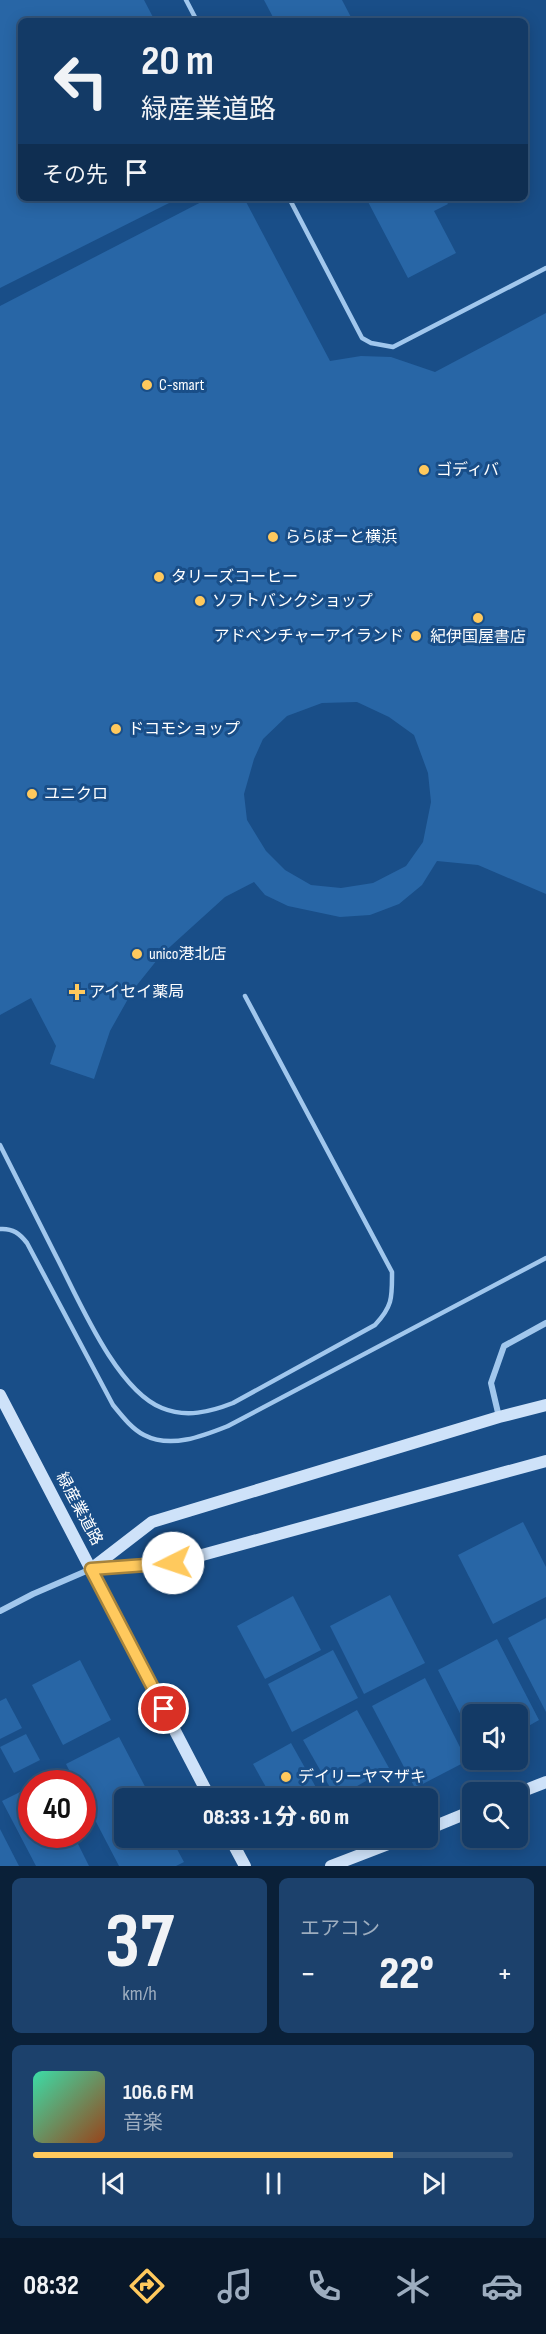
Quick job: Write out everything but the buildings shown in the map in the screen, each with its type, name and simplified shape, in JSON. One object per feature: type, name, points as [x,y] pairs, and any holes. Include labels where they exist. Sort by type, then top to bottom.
[{"type":"street","points":[[500,1417],[491,1383],[504,1346],[546,1323]]},
{"type":"street","name":"緑産業道路","points":[[0,1395],[205,1788]]},
{"type":"street","points":[[0,1611],[91,1569],[152,1522],[546,1405]]},
{"type":"street","points":[[91,1569],[173,1563],[546,1461]]},
{"type":"street","points":[[528,1790],[546,1782]]},
{"type":"street","points":[[438,1824],[462,1815]]},
{"type":"street","points":[[235,1848],[245,1866]]},
{"type":"street","points":[[331,1866],[378,1848]]},
{"type":"lane","points":[[186,0],[195,18]]},
{"type":"lane","points":[[291,201],[362,338],[371,343],[393,347],[546,268]]},
{"type":"lane","points":[[0,1145],[95,1332],[128,1382],[144,1397],[161,1408],[186,1414],[212,1411],[233,1403],[375,1325],[388,1311],[392,1295],[392,1272],[245,996]]},
{"type":"lane","points":[[0,1229],[13,1230],[20,1234],[27,1243],[113,1405],[142,1435],[172,1440],[187,1440],[228,1426],[546,1258]]},
{"type":"place","name":"C-smart","points":[[147,385]]},
{"type":"place","name":"ゴディバ","points":[[424,470]]},
{"type":"place","name":"ららぽーと横浜","points":[[273,537]]},
{"type":"place","name":"タリーズコーヒー","points":[[159,577]]},
{"type":"place","name":"ソフトバンクショップ","points":[[200,601]]},
{"type":"place","name":"紀伊国屋書店","points":[[478,618]]},
{"type":"place","name":"アドベンチャーアイランド","points":[[416,636]]},
{"type":"place","name":"ドコモショップ","points":[[116,729]]},
{"type":"place","name":"ユニクロ","points":[[32,794]]},
{"type":"place","name":"unico港北店","points":[[137,954]]},
{"type":"place","name":"アイセイ薬局","points":[[77,992]]},
{"type":"place","name":"デイリーヤマザキ","points":[[286,1777]]},
{"type":"route","points":[[164,1709],[91,1569],[173,1563]]}]
